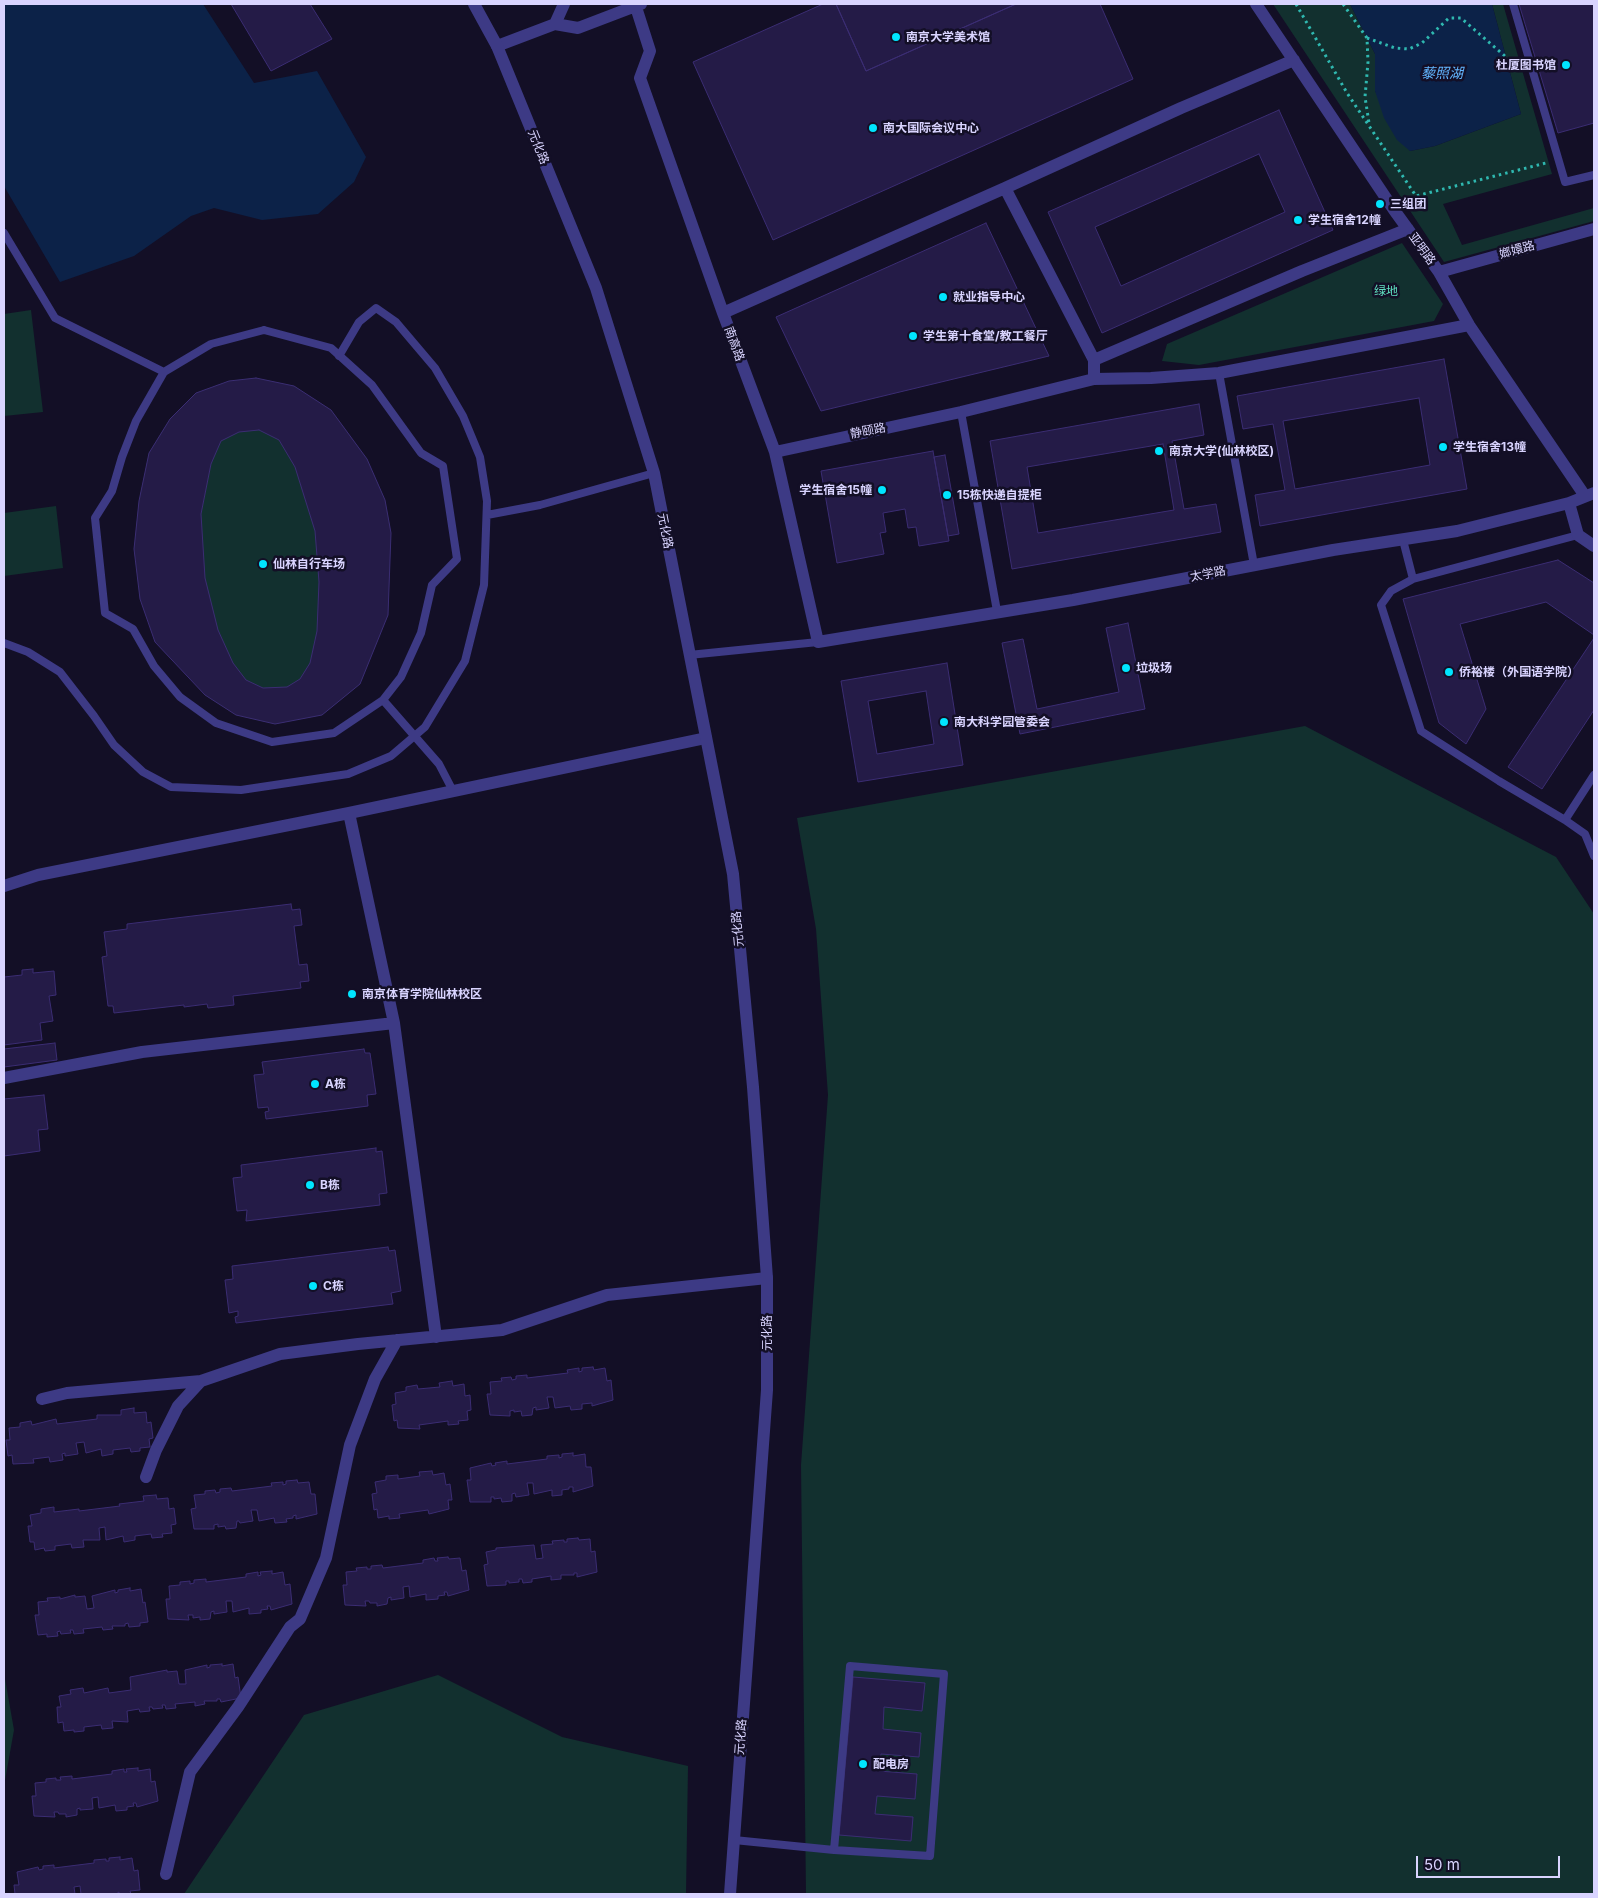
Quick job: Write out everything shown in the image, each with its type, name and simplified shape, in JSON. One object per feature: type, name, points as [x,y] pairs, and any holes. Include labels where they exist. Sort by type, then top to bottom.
[{"type":"street","name":"元化路","points":[[474,4],[497,46],[596,288],[654,473],[734,874],[753,1087],[767,1278],[767,1390],[730,1894]]},
{"type":"street","points":[[556,24],[564,4]]},
{"type":"street","points":[[497,46],[556,24],[578,28],[637,4]]},
{"type":"street","name":"南高路","points":[[637,4],[650,51],[640,78],[723,313],[775,452],[818,642]]},
{"type":"street","name":"亚明路","points":[[1256,4],[1439,272],[1469,325],[1589,495]]},
{"type":"street","points":[[723,313],[1181,108],[1294,60]]},
{"type":"street","points":[[1005,188],[1094,360],[1094,379]]},
{"type":"street","points":[[1094,360],[1302,271],[1408,229]]},
{"type":"street","name":"嫏嬛路","points":[[1439,272],[1594,229]]},
{"type":"street","name":"静颐路","points":[[775,452],[961,412],[1094,379],[1150,378],[1219,373],[1469,325]]},
{"type":"street","name":"太学路","points":[[818,642],[1073,600],[1254,566],[1458,531],[1569,503],[1589,495]]},
{"type":"street","points":[[1569,503],[1578,535],[1594,546]]},
{"type":"street","points":[[4,886],[38,875],[349,813],[706,738]]},
{"type":"street","points":[[349,813],[394,1023],[436,1337]]},
{"type":"street","points":[[4,1078],[142,1052],[394,1023]]},
{"type":"street","points":[[42,1399],[67,1393],[201,1381],[280,1354],[502,1330],[607,1295],[767,1278]]},
{"type":"street","points":[[166,1874],[190,1772],[238,1707],[290,1627],[300,1619],[304,1610],[326,1558],[350,1446],[376,1379],[397,1340]]},
{"type":"street","points":[[146,1477],[156,1450],[178,1406],[201,1381]]},
{"type":"lane","points":[[1513,4],[1565,182],[1594,175]]},
{"type":"lane","points":[[4,233],[55,318],[164,372]]},
{"type":"lane","points":[[4,643],[28,652],[60,672],[114,745],[143,772],[171,787],[241,790],[348,774],[391,756],[425,728],[465,661],[484,585],[487,501],[480,457],[463,416],[435,368],[396,322],[376,308],[359,322],[339,356]]},
{"type":"lane","points":[[264,330],[331,348],[372,385],[421,453],[443,466],[458,559],[432,585],[421,633],[401,677],[383,700],[334,733],[272,742],[216,723],[180,697],[154,666],[133,629],[105,613],[95,518],[112,491],[136,420],[164,372],[211,344],[264,330]]},
{"type":"lane","points":[[1219,373],[1254,566]]},
{"type":"lane","points":[[961,412],[998,611]]},
{"type":"lane","points":[[487,515],[540,505],[654,473]]},
{"type":"lane","points":[[1578,535],[1413,579],[1391,591],[1381,605],[1421,731],[1585,834],[1594,856]]},
{"type":"lane","points":[[1403,540],[1413,579]]},
{"type":"lane","points":[[689,655],[818,642]]},
{"type":"lane","points":[[383,700],[439,764],[452,791]]},
{"type":"lane","points":[[1565,820],[1594,775]]},
{"type":"lane","points":[[734,1840],[834,1850],[930,1856],[944,1674],[850,1666],[834,1850]]},
{"type":"path","points":[[1296,4],[1347,93],[1416,196],[1558,160]]},
{"type":"path","points":[[1344,4],[1367,38],[1368,62],[1365,97],[1369,124]]},
{"type":"path","points":[[1367,38],[1395,48],[1410,49],[1422,43],[1449,18],[1462,18],[1506,57]]},
{"type":"green space","points":[[1273,4],[1350,4],[1375,54],[1375,91],[1410,151],[1435,146],[1521,114],[1492,4],[1503,4],[1552,174],[1443,204],[1462,245],[1594,208],[1594,221],[1444,262]]},
{"type":"green space","name":"绿地","points":[[1402,243],[1443,304],[1434,321],[1199,365],[1162,361],[1167,344]]},
{"type":"green space","points":[[31,310],[43,412],[4,416],[4,314]]},
{"type":"green space","name":"仙林自行车场","points":[[256,378],[294,386],[331,410],[367,459],[385,500],[391,533],[388,615],[360,684],[322,715],[275,724],[236,715],[205,695],[140,599],[134,549],[139,501],[149,453],[170,419],[196,393],[229,381]]},
{"type":"green space","points":[[56,506],[63,568],[4,576],[4,513]]},
{"type":"green space","points":[[1305,726],[1556,857],[1594,914],[1594,1894],[806,1894],[801,1465],[828,1095],[816,929],[797,818]]},
{"type":"green space","points":[[4,1673],[14,1730],[4,1786]]},
{"type":"green space","points":[[438,1675],[562,1737],[688,1766],[686,1894],[184,1894],[304,1715]]},
{"type":"water","points":[[4,4],[203,4],[254,83],[317,71],[366,157],[354,182],[318,214],[262,220],[214,208],[191,216],[134,256],[60,282],[4,186]]},
{"type":"water","name":"藜照湖","points":[[1350,4],[1492,4],[1521,114],[1435,146],[1410,151],[1397,140],[1384,118],[1375,91],[1375,54]]},
{"type":"building","points":[[231,4],[310,4],[332,39],[271,71]]},
{"type":"building","name":"南大国际会议中心","points":[[823,4],[836,4],[866,71],[1016,4],[1100,4],[1133,79],[773,240],[693,62]]},
{"type":"building","name":"南京大学美术馆","points":[[836,4],[1016,4],[866,71]]},
{"type":"building","name":"杜厦图书馆","points":[[1519,4],[1594,4],[1594,123],[1558,133]]},
{"type":"building","name":"学生宿舍12幢","points":[[1279,110],[1333,230],[1102,333],[1048,212]],"holes":[[[1259,154],[1285,212],[1121,286],[1095,227]]]},
{"type":"building","name":"学生第十食堂/教工餐厅","points":[[986,223],[1049,356],[821,411],[776,317]]},
{"type":"building","name":"学生宿舍13幢","points":[[1444,359],[1467,489],[1260,526],[1255,495],[1285,490],[1273,424],[1243,429],[1237,396]],"holes":[[[1419,398],[1430,465],[1295,489],[1283,421]]]},
{"type":"building","name":"仙林自行车场","points":[[256,378],[294,386],[331,410],[367,459],[385,500],[391,533],[388,615],[360,684],[322,715],[275,724],[236,715],[205,695],[155,642],[140,599],[134,549],[139,501],[149,453],[170,419],[196,393],[229,381]],"holes":[[[259,430],[279,440],[295,467],[315,531],[319,582],[317,631],[310,663],[300,679],[287,687],[263,688],[246,680],[233,663],[218,630],[205,578],[201,514],[211,464],[221,441],[239,432]]]},
{"type":"building","points":[[1199,404],[1204,435],[1172,441],[1184,509],[1216,504],[1221,532],[1012,569],[990,441]],"holes":[[[1163,444],[1174,510],[1038,533],[1027,467]]]},
{"type":"building","name":"学生宿舍15幢","points":[[933,451],[949,541],[919,546],[916,527],[908,528],[905,509],[883,513],[886,532],[880,533],[884,554],[837,563],[821,471]]},
{"type":"building","name":"15栋快递自提柜","points":[[945,455],[959,534],[948,536],[934,457]]},
{"type":"building","name":"侨裕楼（外国语学院）","points":[[1558,560],[1594,583],[1594,635],[1546,602],[1460,624],[1486,709],[1466,744],[1439,723],[1403,599]]},
{"type":"building","name":"垃圾场","points":[[1128,623],[1145,709],[1020,734],[1002,643],[1023,639],[1037,709],[1119,692],[1106,628]]},
{"type":"building","name":"侨裕楼（外国语学院）","points":[[1594,638],[1594,710],[1542,789],[1508,767]]},
{"type":"building","name":"南大科学园管委会","points":[[947,663],[963,765],[858,782],[841,681]],"holes":[[[926,691],[934,744],[877,754],[868,701]]]},
{"type":"building","points":[[291,904],[292,910],[300,909],[302,925],[294,926],[299,965],[307,964],[309,981],[300,982],[301,988],[233,996],[234,1005],[208,1008],[207,1004],[184,1007],[184,1005],[114,1013],[113,1006],[108,1006],[102,957],[107,956],[104,932],[127,929],[127,924]]},
{"type":"building","points":[[33,969],[33,973],[54,971],[56,995],[49,996],[53,1021],[40,1023],[42,1040],[4,1045],[4,977],[22,975],[22,970]]},
{"type":"building","points":[[55,1043],[57,1060],[4,1067],[4,1049]]},
{"type":"building","name":"A栋","points":[[364,1049],[365,1053],[370,1053],[376,1094],[367,1095],[368,1106],[266,1119],[265,1112],[269,1111],[268,1107],[258,1108],[254,1075],[264,1074],[262,1062]]},
{"type":"building","points":[[44,1095],[48,1129],[38,1130],[40,1151],[4,1156],[4,1099]]},
{"type":"building","name":"B栋","points":[[376,1148],[376,1152],[382,1151],[387,1193],[379,1194],[380,1205],[246,1221],[247,1210],[237,1211],[233,1178],[242,1177],[241,1165]]},
{"type":"building","name":"C栋","points":[[388,1247],[389,1251],[395,1250],[401,1291],[391,1293],[393,1304],[236,1323],[235,1317],[238,1316],[238,1311],[229,1313],[225,1280],[233,1279],[232,1266]]},
{"type":"building","points":[[593,1367],[594,1370],[605,1368],[607,1381],[611,1380],[613,1400],[592,1406],[592,1403],[582,1404],[582,1409],[571,1410],[570,1406],[555,1408],[553,1397],[547,1397],[549,1408],[536,1410],[536,1407],[533,1408],[532,1415],[522,1416],[521,1411],[514,1412],[514,1410],[510,1411],[510,1416],[490,1415],[487,1394],[491,1394],[490,1382],[502,1381],[501,1378],[511,1377],[512,1380],[516,1379],[516,1376],[527,1375],[527,1378],[568,1373],[567,1370],[579,1368],[579,1372],[582,1371],[582,1368]]},
{"type":"building","points":[[452,1381],[453,1386],[464,1384],[465,1396],[470,1395],[471,1410],[467,1411],[468,1420],[458,1421],[459,1424],[448,1425],[448,1421],[419,1425],[420,1429],[398,1428],[397,1420],[394,1421],[392,1405],[396,1404],[395,1393],[406,1391],[406,1387],[417,1385],[418,1389],[440,1387],[439,1383]]},
{"type":"building","points":[[134,1408],[134,1413],[146,1412],[147,1423],[151,1422],[153,1438],[149,1439],[150,1447],[140,1448],[140,1451],[131,1452],[130,1448],[113,1450],[113,1454],[102,1456],[101,1449],[86,1453],[84,1442],[76,1443],[78,1454],[65,1456],[65,1453],[62,1454],[63,1460],[50,1462],[49,1457],[33,1459],[34,1463],[13,1464],[12,1455],[8,1456],[6,1440],[10,1440],[9,1428],[20,1427],[20,1423],[31,1421],[32,1425],[56,1419],[57,1424],[97,1419],[97,1415],[121,1415],[121,1410]]},
{"type":"building","points":[[573,1453],[573,1456],[585,1454],[586,1467],[591,1467],[593,1486],[573,1492],[573,1487],[569,1487],[569,1489],[562,1490],[562,1495],[552,1496],[552,1490],[534,1494],[533,1483],[527,1483],[529,1495],[516,1497],[515,1493],[512,1494],[512,1501],[502,1502],[501,1498],[494,1499],[494,1497],[491,1497],[491,1502],[470,1502],[467,1480],[471,1480],[470,1468],[491,1463],[492,1466],[496,1465],[495,1463],[507,1461],[507,1464],[547,1459],[547,1456],[559,1455],[559,1458],[562,1457],[562,1454]]},
{"type":"building","points":[[432,1471],[433,1475],[444,1473],[446,1485],[450,1484],[452,1500],[448,1500],[449,1509],[429,1514],[428,1510],[399,1514],[400,1518],[389,1519],[389,1516],[378,1518],[377,1509],[374,1510],[372,1494],[377,1493],[375,1482],[386,1480],[386,1476],[398,1475],[398,1479],[420,1476],[419,1472]]},
{"type":"building","points":[[297,1480],[298,1483],[309,1482],[311,1494],[315,1494],[317,1514],[296,1519],[296,1515],[293,1518],[286,1519],[287,1522],[275,1523],[274,1518],[259,1521],[257,1510],[251,1510],[253,1521],[240,1523],[237,1521],[236,1528],[226,1529],[225,1526],[218,1527],[218,1524],[214,1525],[214,1529],[194,1529],[191,1509],[196,1508],[194,1495],[205,1494],[205,1491],[215,1490],[216,1493],[220,1492],[220,1489],[231,1488],[232,1491],[272,1486],[271,1483],[283,1482],[283,1485],[286,1484],[286,1481]]},
{"type":"building","points":[[156,1495],[157,1499],[168,1498],[169,1509],[174,1508],[176,1524],[171,1525],[172,1533],[162,1534],[163,1537],[152,1538],[151,1534],[135,1536],[135,1540],[124,1542],[123,1536],[106,1540],[105,1527],[99,1528],[100,1540],[83,1540],[84,1547],[72,1548],[71,1544],[55,1546],[55,1550],[45,1551],[44,1548],[35,1550],[34,1542],[30,1542],[28,1526],[32,1526],[30,1515],[41,1513],[41,1509],[54,1507],[54,1512],[79,1509],[79,1511],[120,1506],[119,1504],[144,1501],[143,1496]]},
{"type":"building","points":[[578,1538],[579,1540],[590,1539],[591,1552],[595,1551],[597,1572],[577,1577],[577,1573],[574,1573],[574,1575],[561,1575],[561,1579],[551,1580],[551,1576],[532,1579],[532,1582],[523,1583],[522,1579],[519,1579],[519,1582],[509,1583],[509,1581],[506,1581],[506,1585],[487,1586],[484,1565],[488,1564],[486,1552],[496,1550],[496,1548],[534,1545],[536,1559],[543,1558],[541,1545],[553,1544],[552,1541],[564,1540],[564,1542],[567,1542],[567,1539]]},
{"type":"building","points":[[448,1557],[449,1559],[460,1558],[462,1571],[466,1570],[469,1590],[448,1596],[447,1592],[444,1592],[445,1595],[438,1596],[438,1599],[426,1600],[426,1594],[410,1597],[409,1586],[403,1587],[404,1598],[391,1600],[391,1597],[388,1598],[387,1604],[377,1606],[377,1603],[365,1601],[366,1606],[345,1605],[343,1585],[347,1585],[346,1572],[357,1571],[356,1568],[367,1567],[367,1569],[371,1569],[371,1566],[382,1565],[383,1568],[423,1563],[423,1560],[434,1558],[435,1561],[438,1561],[437,1558]]},
{"type":"building","points":[[272,1571],[272,1574],[283,1572],[285,1585],[290,1584],[292,1604],[271,1610],[270,1606],[267,1606],[268,1609],[261,1610],[261,1613],[249,1614],[249,1608],[233,1612],[232,1601],[226,1601],[227,1612],[214,1614],[214,1611],[211,1612],[210,1619],[200,1620],[200,1617],[193,1618],[193,1615],[188,1615],[189,1620],[168,1619],[166,1599],[170,1599],[169,1586],[180,1585],[180,1582],[190,1581],[190,1584],[194,1583],[194,1580],[206,1579],[206,1582],[246,1577],[246,1574],[258,1572],[258,1576],[261,1575],[260,1572]]},
{"type":"building","points":[[130,1588],[130,1591],[141,1589],[148,1622],[140,1623],[140,1626],[129,1627],[128,1623],[125,1626],[112,1626],[113,1629],[103,1630],[102,1627],[83,1629],[84,1633],[74,1634],[73,1630],[70,1630],[71,1633],[61,1634],[60,1631],[57,1632],[58,1636],[47,1637],[47,1634],[38,1635],[35,1615],[39,1615],[38,1602],[48,1601],[47,1598],[60,1597],[60,1599],[75,1595],[75,1597],[85,1596],[87,1609],[94,1608],[92,1596],[115,1590],[115,1593],[118,1590]]},
{"type":"building","points":[[222,1664],[222,1666],[233,1664],[235,1678],[238,1677],[241,1698],[221,1702],[220,1699],[217,1699],[217,1701],[204,1701],[205,1704],[195,1706],[195,1702],[175,1704],[176,1708],[166,1709],[165,1705],[162,1705],[163,1708],[153,1709],[149,1707],[150,1711],[140,1712],[139,1709],[127,1711],[128,1722],[112,1721],[113,1728],[102,1729],[101,1725],[84,1727],[84,1731],[74,1732],[74,1730],[64,1731],[63,1722],[58,1723],[57,1707],[61,1707],[59,1696],[71,1694],[70,1690],[83,1688],[84,1693],[108,1688],[109,1693],[131,1690],[130,1677],[167,1670],[167,1672],[177,1671],[179,1684],[186,1684],[185,1670],[207,1665],[207,1668],[210,1665]]},
{"type":"building","name":"配电房","points":[[853,1677],[925,1683],[922,1711],[884,1707],[883,1729],[921,1733],[919,1757],[881,1754],[879,1771],[917,1774],[915,1799],[877,1796],[875,1814],[913,1817],[911,1841],[839,1835]]},
{"type":"building","points":[[138,1768],[138,1771],[150,1769],[151,1782],[155,1781],[158,1801],[137,1807],[136,1803],[133,1803],[134,1806],[127,1807],[127,1810],[116,1811],[115,1805],[99,1808],[98,1797],[92,1798],[93,1809],[77,1809],[77,1815],[66,1817],[66,1814],[54,1812],[55,1817],[34,1816],[32,1796],[36,1796],[35,1783],[46,1782],[46,1779],[56,1778],[56,1780],[61,1780],[60,1777],[72,1776],[72,1779],[112,1774],[112,1771],[124,1769],[124,1772],[127,1772],[126,1769]]},
{"type":"building","points":[[120,1857],[120,1860],[132,1858],[134,1871],[138,1870],[140,1890],[130,1891],[131,1894],[119,1894],[119,1892],[116,1894],[81,1894],[80,1886],[74,1887],[75,1894],[15,1894],[14,1885],[19,1885],[17,1872],[38,1867],[39,1870],[43,1869],[43,1866],[54,1865],[54,1868],[94,1863],[94,1860],[106,1859],[106,1861],[109,1861],[109,1858]]},
{"type":"place","name":"南京大学美术馆","points":[[896,37]]},
{"type":"place","name":"杜厦图书馆","points":[[1566,65]]},
{"type":"place","name":"南大国际会议中心","points":[[873,128]]},
{"type":"place","name":"三组团","points":[[1380,204]]},
{"type":"place","name":"学生宿舍12幢","points":[[1298,220]]},
{"type":"place","name":"就业指导中心","points":[[943,297]]},
{"type":"place","name":"学生第十食堂/教工餐厅","points":[[913,336]]},
{"type":"place","name":"学生宿舍13幢","points":[[1443,447]]},
{"type":"place","name":"南京大学(仙林校区)","points":[[1159,451]]},
{"type":"place","name":"学生宿舍15幢","points":[[882,490]]},
{"type":"place","name":"15栋快递自提柜","points":[[947,495]]},
{"type":"place","name":"仙林自行车场","points":[[263,564]]},
{"type":"place","name":"垃圾场","points":[[1126,668]]},
{"type":"place","name":"侨裕楼（外国语学院）","points":[[1449,672]]},
{"type":"place","name":"南大科学园管委会","points":[[944,722]]},
{"type":"place","name":"南京体育学院仙林校区","points":[[352,994]]},
{"type":"place","name":"A栋","points":[[315,1084]]},
{"type":"place","name":"B栋","points":[[310,1185]]},
{"type":"place","name":"C栋","points":[[313,1286]]},
{"type":"place","name":"配电房","points":[[863,1764]]}]
